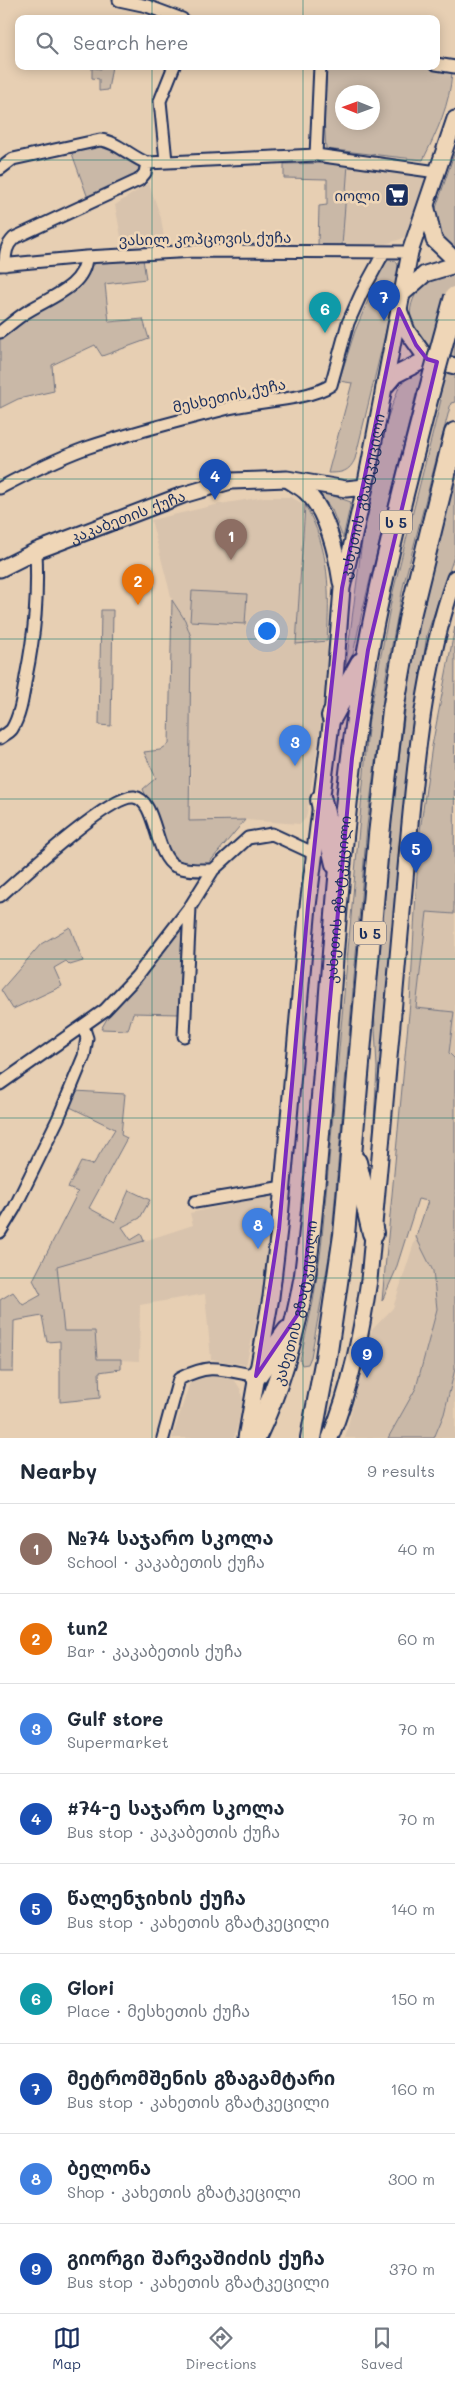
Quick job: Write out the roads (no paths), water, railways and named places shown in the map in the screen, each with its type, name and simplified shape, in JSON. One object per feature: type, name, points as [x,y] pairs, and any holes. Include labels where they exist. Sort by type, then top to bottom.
[{"type":"highway","name":"კახეთის გზატკეცილი","points":[[255,1438],[269,1408],[286,1360],[298,1314],[310,1236],[352,758],[368,650],[394,533],[455,297]]},
{"type":"highway","name":"ს 5","points":[[311,1438],[338,1287],[344,1235],[378,835],[393,710],[411,611],[455,433]]},
{"type":"highway","points":[[332,716],[368,650]]},
{"type":"highway","points":[[321,800],[340,880]]},
{"type":"highway","points":[[352,1144],[373,1233]]},
{"type":"highway","points":[[256,1376],[298,1314]]},
{"type":"street","points":[[119,0],[147,6],[171,15]]},
{"type":"street","points":[[440,65],[455,67]]},
{"type":"street","points":[[166,161],[160,101],[172,70]]},
{"type":"street","points":[[316,155],[320,70]]},
{"type":"street","name":"კახეთის გზატკეცილი","points":[[246,1438],[274,1274],[313,853],[332,716],[342,588],[365,487],[410,252],[427,207],[455,119]]},
{"type":"street","points":[[0,169],[13,159],[106,140],[137,160],[147,163],[316,155],[437,172]]},
{"type":"street","points":[[2,265],[8,244],[14,238],[139,180],[145,172],[147,163]]},
{"type":"street","name":"კახეთის გზატკეცილი","points":[[427,207],[434,240],[455,260]]},
{"type":"street","name":"ვასილ კოპცოვის ქუჩა","points":[[2,265],[86,257],[195,251],[410,252]]},
{"type":"street","name":"მესხეთის ქუჩა","points":[[0,488],[41,467],[87,448],[167,424],[248,403],[320,392],[331,385],[348,323],[361,294],[384,252]]},
{"type":"street","points":[[0,332],[25,313],[67,289],[80,276],[86,266],[86,257]]},
{"type":"street","points":[[402,294],[426,274],[455,265]]},
{"type":"street","points":[[399,309],[407,331],[427,359],[455,366]]},
{"type":"street","points":[[383,389],[395,375],[427,359]]},
{"type":"street","points":[[287,479],[307,493],[316,503],[337,556],[342,588]]},
{"type":"street","name":"კაკაბეთის ქუჩა","points":[[0,569],[36,551],[183,495],[231,481],[287,479],[346,489],[365,487]]},
{"type":"street","points":[[0,738],[10,731],[16,720],[23,695],[36,626],[38,594],[36,551]]},
{"type":"street","points":[[330,1438],[356,1359],[369,1280],[409,836],[420,741],[436,640],[455,578]]},
{"type":"street","points":[[0,896],[93,818],[128,797],[134,797],[144,802],[165,856],[174,865],[182,868],[213,870]]},
{"type":"street","points":[[0,1084],[105,1010],[136,977],[190,907],[213,870],[248,838],[272,834],[313,853]]},
{"type":"street","points":[[184,1036],[190,907]]},
{"type":"street","points":[[0,1232],[14,1209],[58,1119],[84,1056],[87,1038],[83,1026]]},
{"type":"street","points":[[195,1202],[283,1187]]},
{"type":"street","points":[[163,1438],[179,1379],[194,1371],[212,1367],[256,1376]]},
{"type":"place","name":"იოლი","points":[[397,195]]},
{"type":"place","name":"მეტრომშენის გზაგამტარი","points":[[384,321]]},
{"type":"place","name":"Glori","points":[[325,333]]},
{"type":"place","name":"#74-ე საჯარო სკოლა","points":[[215,500]]},
{"type":"place","name":"№74 საჯარო სკოლა","points":[[231,560]]},
{"type":"place","name":"tun2","points":[[138,605]]},
{"type":"place","name":"Gulf store","points":[[295,766]]},
{"type":"place","name":"წალენჯიხის ქუჩა","points":[[416,873]]},
{"type":"place","name":"ბელონა","points":[[258,1249]]},
{"type":"place","name":"გიორგი შარვაშიძის ქუჩა","points":[[367,1378]]}]
